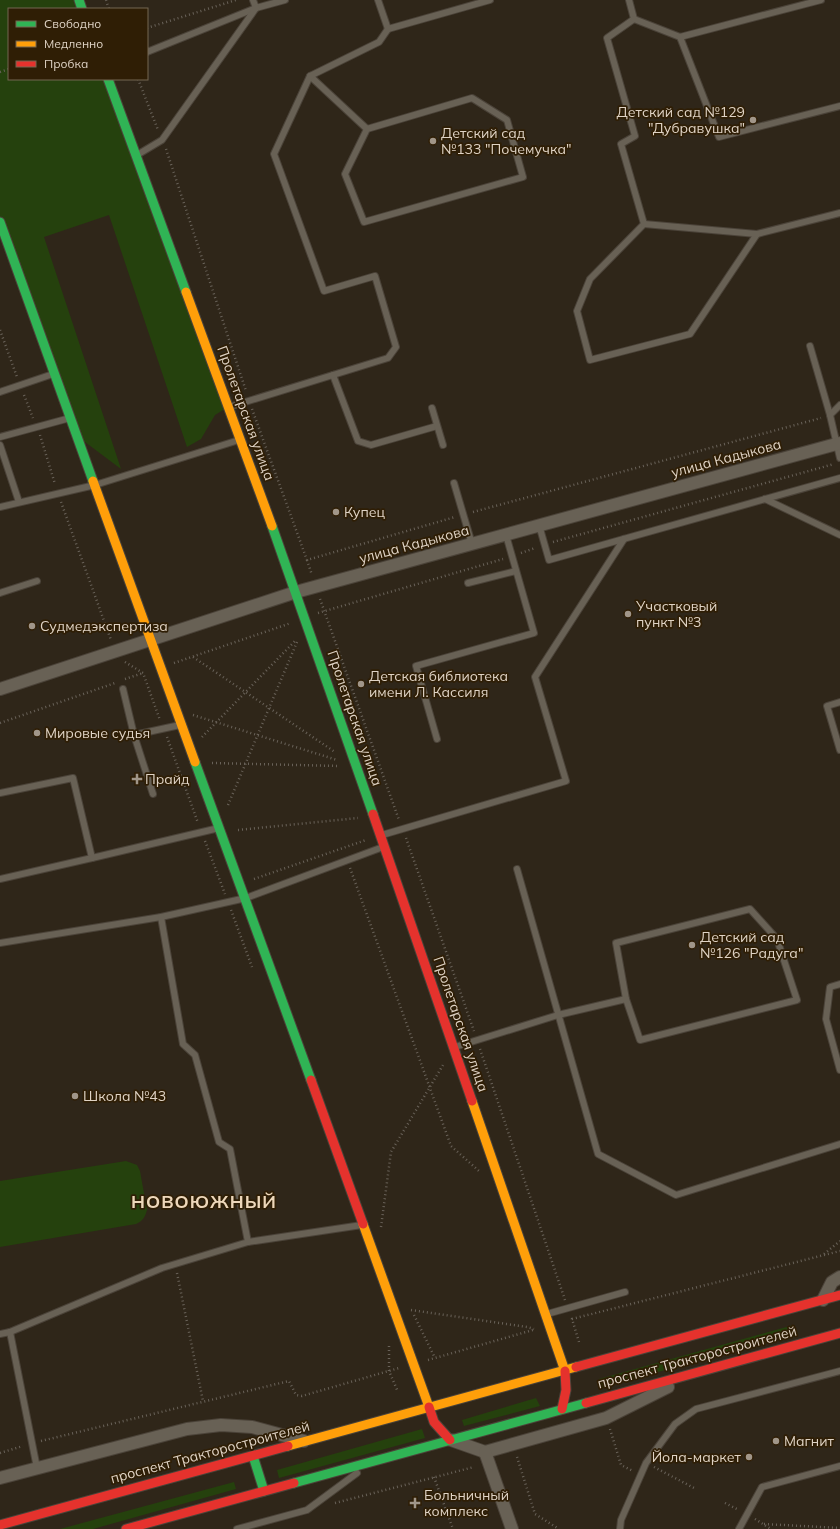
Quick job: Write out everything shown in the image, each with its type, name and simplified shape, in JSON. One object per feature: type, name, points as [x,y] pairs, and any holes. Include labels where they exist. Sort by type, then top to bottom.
[{"type":"street","name":"Пролетарская улица","points":[[108,80],[296,592],[565,1370]]},
{"type":"street","points":[[0,222],[150,639],[241,883],[434,1422],[450,1440],[485,1452],[606,1418],[698,1372]]},
{"type":"street","name":"улица Кадыкова","points":[[0,690],[150,639],[316,586],[838,443]]},
{"type":"street","points":[[824,1300],[832,1282],[840,1277]]},
{"type":"street","name":"проспект Тракторостроителей","points":[[0,1525],[840,1296]]},
{"type":"street","name":"проспект Тракторостроителей","points":[[126,1529],[698,1372],[838,1336]]},
{"type":"street","points":[[562,1409],[566,1399],[568,1386],[565,1370]]},
{"type":"street","points":[[0,1478],[187,1429],[221,1425],[252,1427],[306,1441]]},
{"type":"street","points":[[485,1452],[512,1529]]},
{"type":"street","points":[[253,1456],[264,1491]]},
{"type":"lane","points":[[253,0],[256,8]]},
{"type":"lane","points":[[148,52],[256,8],[285,0]]},
{"type":"lane","points":[[378,0],[388,29]]},
{"type":"lane","points":[[228,407],[388,358],[396,347],[375,276],[324,292],[274,154],[310,76],[379,42],[388,29],[490,0]]},
{"type":"lane","points":[[629,0],[634,19]]},
{"type":"lane","points":[[634,19],[680,38],[821,0]]},
{"type":"lane","points":[[136,155],[162,140],[256,8]]},
{"type":"lane","points":[[634,19],[607,38],[635,136],[621,144],[644,224]]},
{"type":"lane","points":[[680,38],[719,137],[840,106]]},
{"type":"lane","points":[[310,76],[367,129]]},
{"type":"lane","points":[[472,98],[507,120],[523,177],[364,222],[345,174],[367,129],[472,98]]},
{"type":"lane","points":[[644,224],[757,234],[840,213]]},
{"type":"lane","points":[[644,224],[590,279],[577,312],[590,360],[690,334],[757,234]]},
{"type":"lane","points":[[810,346],[838,443],[840,458]]},
{"type":"lane","points":[[0,392],[54,373]]},
{"type":"lane","points":[[334,375],[358,441],[371,445],[438,426]]},
{"type":"lane","points":[[830,416],[840,405]]},
{"type":"lane","points":[[432,408],[443,445]]},
{"type":"lane","points":[[0,437],[70,418]]},
{"type":"lane","points":[[0,507],[95,486],[240,440]]},
{"type":"lane","points":[[0,445],[19,502]]},
{"type":"lane","points":[[539,525],[549,560],[840,478]]},
{"type":"lane","points":[[454,483],[472,544]]},
{"type":"lane","points":[[765,499],[840,535]]},
{"type":"lane","points":[[437,739],[416,666],[534,634],[506,535]]},
{"type":"lane","points":[[380,836],[566,781],[535,677],[624,539]]},
{"type":"lane","points":[[468,583],[516,571]]},
{"type":"lane","points":[[0,592],[37,581]]},
{"type":"lane","points":[[123,689],[134,735],[152,794]]},
{"type":"lane","points":[[840,702],[827,706],[840,750]]},
{"type":"lane","points":[[134,735],[181,724]]},
{"type":"lane","points":[[0,793],[73,778],[92,858]]},
{"type":"lane","points":[[0,879],[202,832],[220,830]]},
{"type":"lane","points":[[0,943],[161,917],[246,898],[384,846]]},
{"type":"lane","points":[[517,869],[598,1154],[676,1194],[840,1144]]},
{"type":"lane","points":[[750,909],[777,939],[797,1000],[640,1040],[626,999],[616,943],[750,909]]},
{"type":"lane","points":[[161,917],[184,1044],[195,1055],[219,1142],[230,1149],[248,1242]]},
{"type":"lane","points":[[840,984],[830,987],[826,1019],[840,1070]]},
{"type":"lane","points":[[453,1048],[476,1039],[558,1015],[626,999]]},
{"type":"lane","points":[[0,1334],[10,1332],[162,1268],[175,1264],[248,1242],[364,1224]]},
{"type":"lane","points":[[546,1315],[624,1292]]},
{"type":"lane","points":[[10,1332],[31,1444],[37,1468]]},
{"type":"lane","points":[[620,1529],[621,1520],[646,1463],[675,1424],[696,1410],[840,1371]]},
{"type":"lane","points":[[238,1529],[307,1510],[372,1461]]},
{"type":"lane","points":[[739,1529],[762,1487],[840,1466]]},
{"type":"path","points":[[148,28],[236,0]]},
{"type":"path","points":[[138,80],[162,140],[249,400],[476,1039],[579,1342]]},
{"type":"path","points":[[0,330],[37,428],[58,493],[115,651],[118,658],[143,673],[253,968]]},
{"type":"path","points":[[307,560],[463,514],[830,416]]},
{"type":"path","points":[[305,618],[324,610],[512,556],[544,544],[840,463]]},
{"type":"path","points":[[190,748],[300,636],[228,806]]},
{"type":"path","points":[[193,657],[246,691],[338,754]]},
{"type":"path","points":[[176,710],[356,766]]},
{"type":"path","points":[[196,763],[356,766]]},
{"type":"path","points":[[220,830],[374,817]]},
{"type":"path","points":[[223,888],[380,836]]},
{"type":"path","points":[[347,860],[451,1146],[481,1173]]},
{"type":"path","points":[[381,1229],[391,1152],[453,1048]]},
{"type":"path","points":[[824,1254],[840,1241]]},
{"type":"path","points":[[572,1319],[840,1251]]},
{"type":"path","points":[[175,1264],[203,1402]]},
{"type":"path","points":[[411,1310],[527,1326],[535,1329],[428,1360]]},
{"type":"path","points":[[389,1344],[389,1371],[398,1392]]},
{"type":"path","points":[[0,1453],[31,1444],[289,1381],[296,1394],[302,1396],[401,1368]]},
{"type":"path","points":[[610,1428],[621,1465],[640,1476]]},
{"type":"path","points":[[516,1454],[535,1514],[559,1529]]},
{"type":"path","points":[[646,1463],[696,1489]]},
{"type":"path","points":[[330,1504],[474,1467]]},
{"type":"path","points":[[434,1477],[453,1529]]},
{"type":"path","points":[[764,1524],[840,1528]]},
{"type":"green space","points":[[0,0],[79,0],[82,8],[8,8],[8,80],[108,80],[228,407],[215,415],[201,439],[187,447],[109,215],[44,237],[121,469],[77,436],[0,220]]},
{"type":"green space","points":[[126,1161],[137,1165],[140,1171],[147,1210],[140,1222],[136,1224],[0,1247],[0,1181]]},
{"type":"green space","points":[[794,1325],[795,1333],[602,1388],[599,1379]]},
{"type":"green space","points":[[536,1398],[540,1406],[464,1426],[462,1420]]},
{"type":"green space","points":[[422,1429],[425,1438],[279,1478],[277,1470]]},
{"type":"green space","points":[[234,1482],[236,1489],[93,1529],[60,1529]]},
{"type":"traffic: fast","points":[[79,0],[82,8]]},
{"type":"traffic: fast","points":[[108,80],[186,292]]},
{"type":"traffic: fast","points":[[0,222],[93,481]]},
{"type":"traffic: fast","points":[[272,526],[373,814]]},
{"type":"traffic: fast","points":[[195,762],[311,1080]]},
{"type":"traffic: fast","points":[[294,1483],[586,1403]]},
{"type":"traffic: fast","points":[[253,1456],[264,1491]]},
{"type":"traffic: slow","points":[[186,292],[272,526]]},
{"type":"traffic: slow","points":[[93,481],[195,762]]},
{"type":"traffic: slow","points":[[472,1101],[565,1371]]},
{"type":"traffic: slow","points":[[363,1224],[429,1407]]},
{"type":"traffic: slow","points":[[288,1446],[576,1367]]},
{"type":"traffic: jam","points":[[373,814],[472,1101]]},
{"type":"traffic: jam","points":[[311,1080],[363,1224]]},
{"type":"traffic: jam","points":[[576,1367],[840,1295]]},
{"type":"traffic: jam","points":[[586,1403],[840,1333]]},
{"type":"traffic: jam","points":[[562,1409],[566,1390],[565,1371]]},
{"type":"traffic: jam","points":[[429,1407],[434,1422],[450,1440]]},
{"type":"traffic: jam","points":[[0,1525],[288,1446]]},
{"type":"traffic: jam","points":[[126,1529],[294,1483]]},
{"type":"place","name":"Детский сад №129 \"Дубравушка\"","points":[[753,120]]},
{"type":"place","name":"Детский сад №133 \"Почемучка\"","points":[[433,141]]},
{"type":"place","name":"Купец","points":[[336,512]]},
{"type":"place","name":"Участковый пункт №3","points":[[628,614]]},
{"type":"place","name":"Судмедэкспертиза","points":[[32,626]]},
{"type":"place","name":"Детская библиотека имени Л. Кассиля","points":[[361,684]]},
{"type":"place","name":"Мировые судья","points":[[37,733]]},
{"type":"place","name":"Прайд","points":[[137,779]]},
{"type":"place","name":"Детский сад №126 \"Радуга\"","points":[[692,945]]},
{"type":"place","name":"Школа №43","points":[[75,1096]]},
{"type":"place","name":"Магнит","points":[[776,1441]]},
{"type":"place","name":"Йола-маркет","points":[[749,1457]]},
{"type":"place","name":"Больничный комплекс","points":[[415,1503]]},
{"type":"district","name":"НОВОЮЖНЫЙ","points":[[204,1201]]}]
